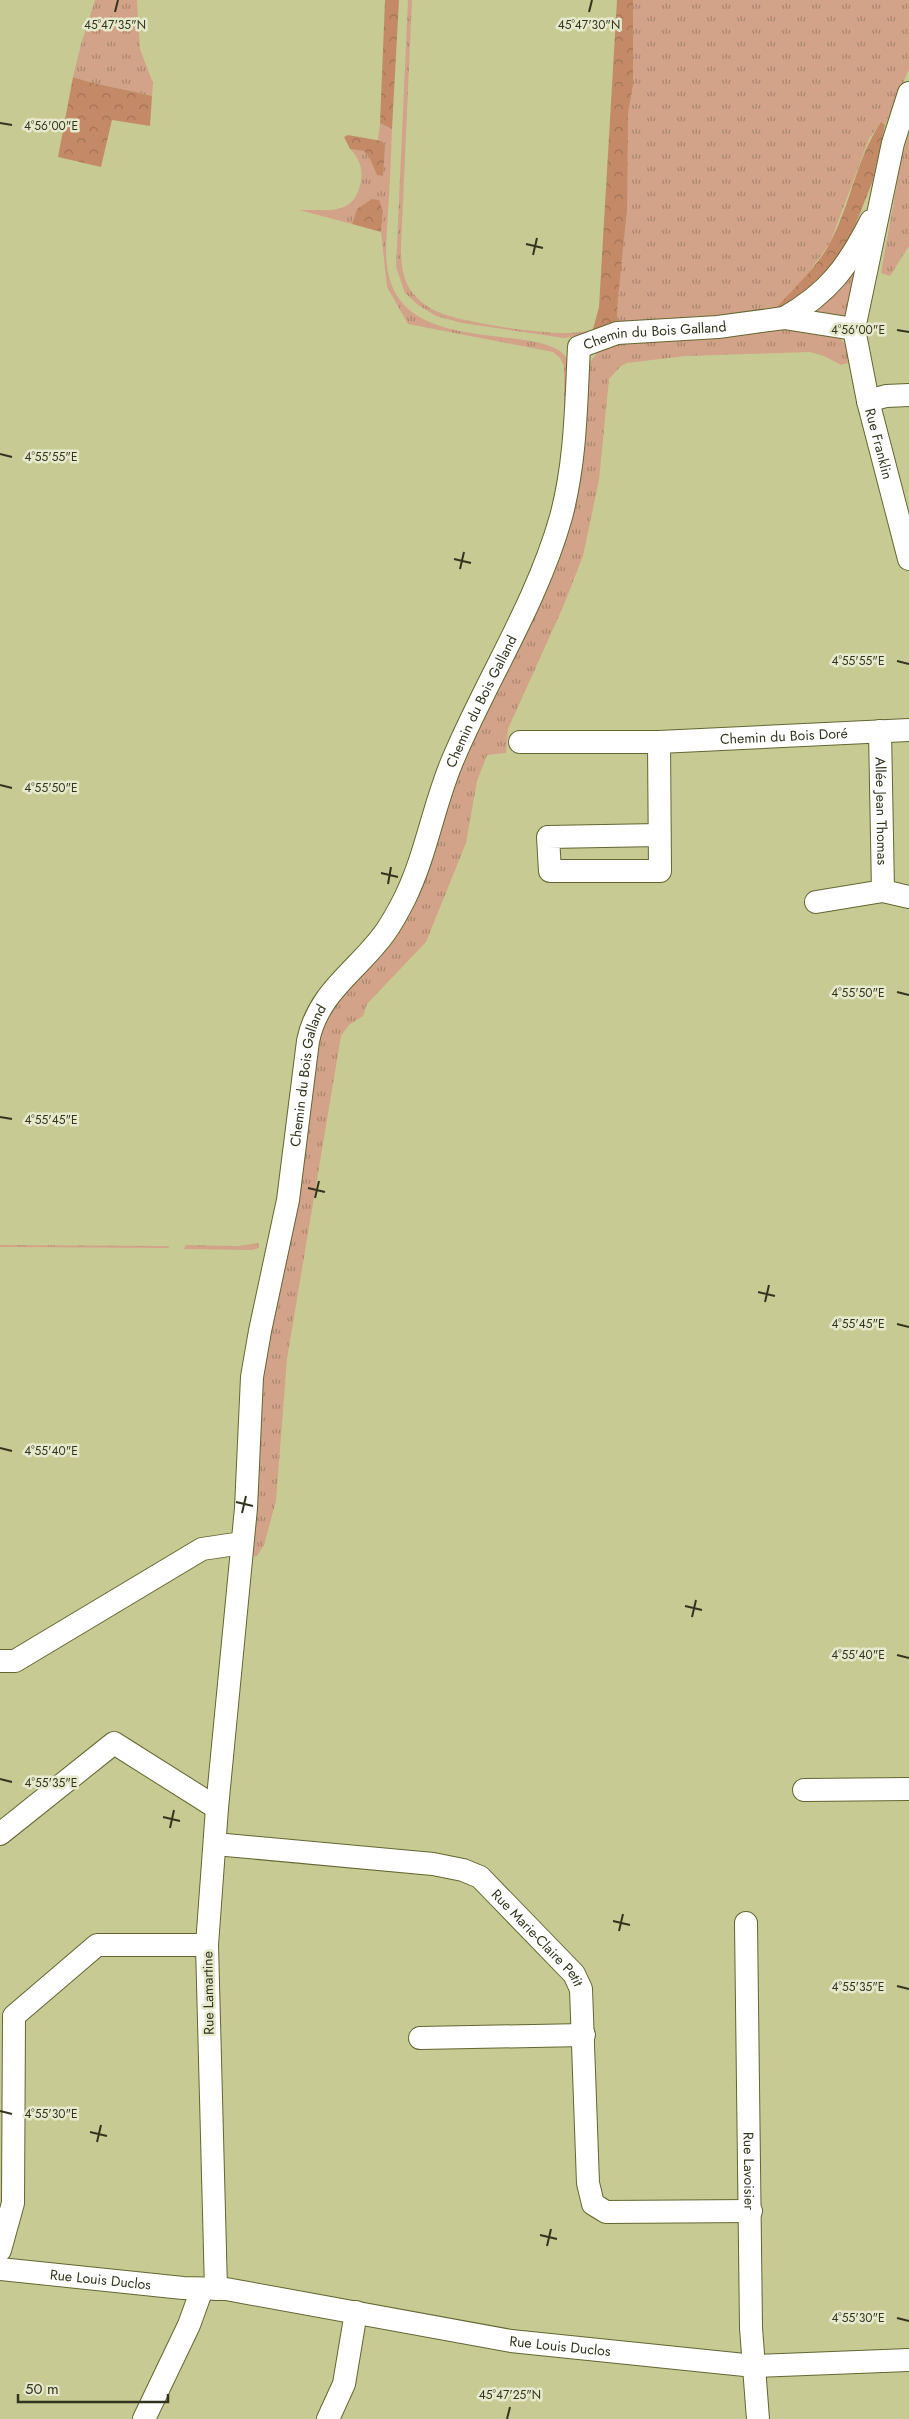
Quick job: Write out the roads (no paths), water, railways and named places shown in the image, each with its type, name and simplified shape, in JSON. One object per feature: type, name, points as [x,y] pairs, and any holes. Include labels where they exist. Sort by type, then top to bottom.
[{"type":"street","points":[[854,329],[873,245],[879,205],[899,122],[909,93]]},
{"type":"street","points":[[784,318],[802,308],[835,280],[862,239],[879,205]]},
{"type":"street","name":"Chemin du Bois Galland","points":[[242,1543],[255,1354],[288,1200],[310,1031],[324,1001],[384,934],[406,897],[453,758],[504,655],[554,541],[572,468],[578,347],[617,333],[718,327],[784,318],[854,329]]},
{"type":"street","name":"Rue Franklin","points":[[854,329],[868,401],[909,559]]},
{"type":"street","points":[[868,401],[886,396],[909,395]]},
{"type":"street","name":"Chemin du Bois Doré","points":[[520,742],[659,742],[909,730]]},
{"type":"street","name":"Allée Jean Thomas","points":[[880,731],[883,891]]},
{"type":"street","points":[[659,742],[660,871],[550,871],[548,837],[659,835]]},
{"type":"street","points":[[816,902],[883,891],[909,897]]},
{"type":"street","points":[[0,1661],[15,1661],[202,1549],[242,1543]]},
{"type":"street","name":"Rue Lamartine","points":[[144,2419],[189,2325],[209,2289],[207,1945],[217,1808],[242,1543]]},
{"type":"street","points":[[0,1834],[114,1742],[217,1808]]},
{"type":"street","points":[[804,1790],[909,1789]]},
{"type":"street","name":"Rue Marie-Claire Petit","points":[[214,1844],[433,1864],[480,1877],[574,1974],[581,1989],[588,2183],[593,2204],[606,2212],[751,2211]]},
{"type":"street","name":"Rue Lavoisier","points":[[746,1923],[751,2328],[758,2419]]},
{"type":"street","points":[[0,2250],[13,2203],[7,2011],[97,1945],[207,1945]]},
{"type":"street","points":[[420,2038],[584,2035]]},
{"type":"street","name":"Rue Louis Duclos","points":[[0,2269],[209,2289],[356,2312],[511,2341],[755,2366],[909,2360]]},
{"type":"street","points":[[328,2419],[344,2384],[356,2312]]}]
